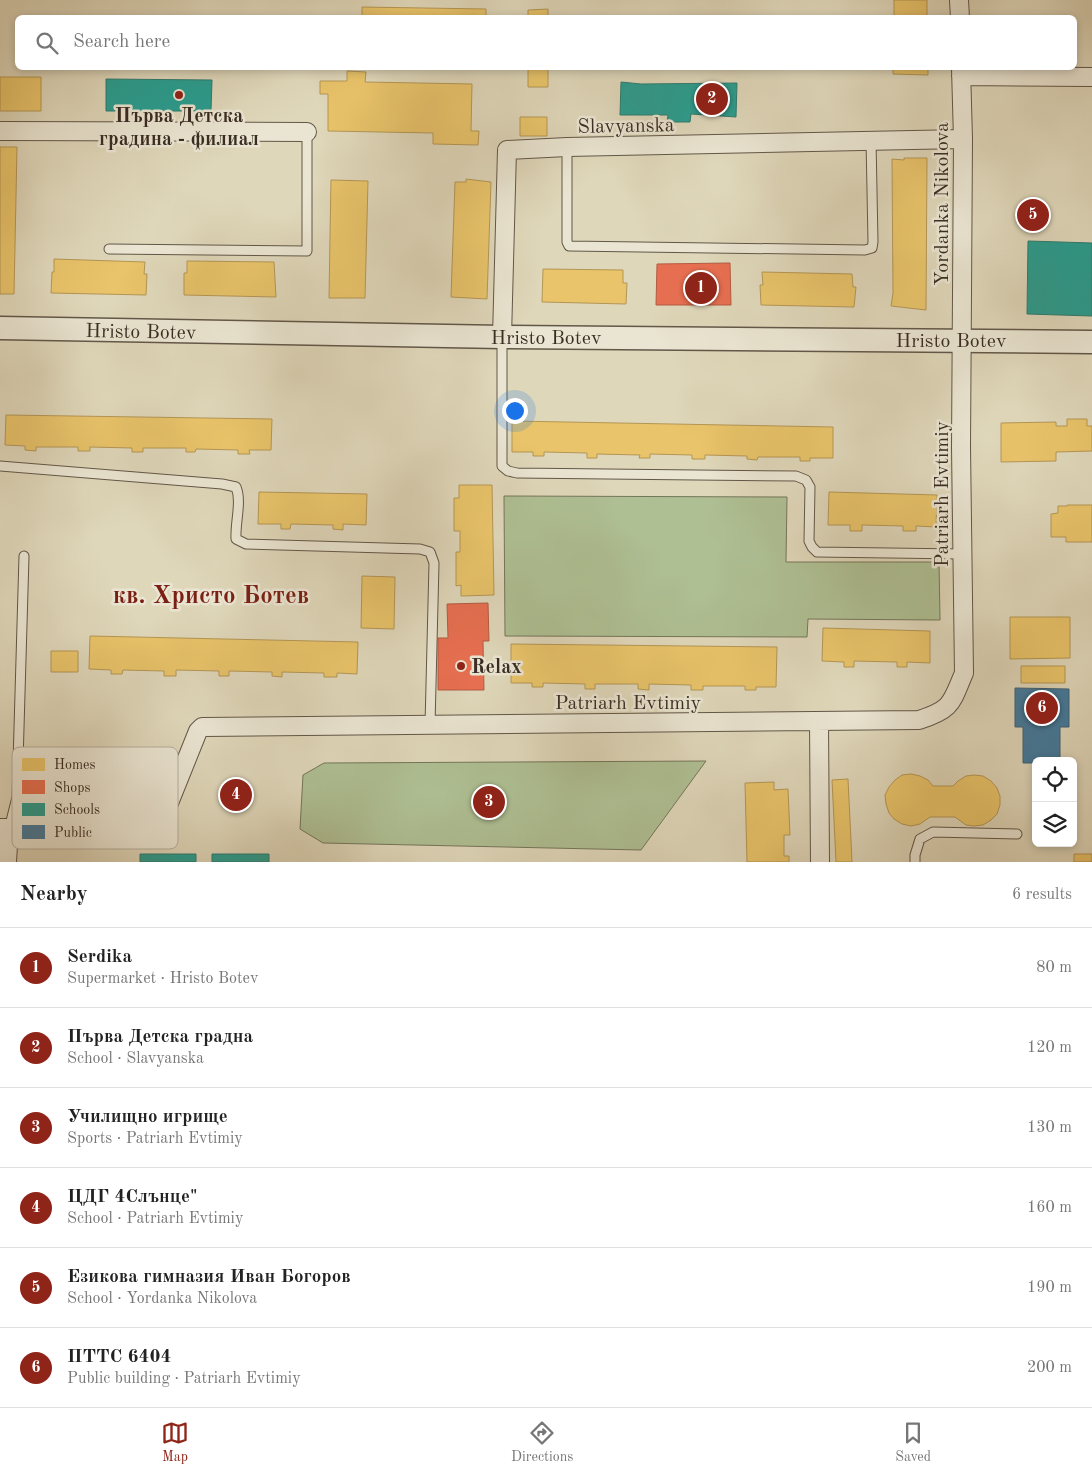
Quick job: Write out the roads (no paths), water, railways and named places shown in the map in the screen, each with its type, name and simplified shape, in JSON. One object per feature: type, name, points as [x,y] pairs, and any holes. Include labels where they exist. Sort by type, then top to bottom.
[{"type":"street","points":[[959,0],[960,15]]},
{"type":"street","points":[[961,72],[1092,77]]},
{"type":"street","name":"Yordanka Nikolova","points":[[961,72],[963,139],[962,340]]},
{"type":"street","points":[[0,131],[307,132]]},
{"type":"street","name":"Slavyanska","points":[[502,337],[507,150],[567,147],[963,139]]},
{"type":"street","name":"Hristo Botev","points":[[0,328],[502,337],[1092,342]]},
{"type":"street","name":"Patriarh Evtimiy","points":[[178,781],[198,731],[202,727],[819,722],[919,720],[936,714],[950,705],[964,673],[962,340]]},
{"type":"street","points":[[819,722],[820,862]]},
{"type":"street","points":[[4,828],[7,862]]},
{"type":"lane","points":[[110,249],[307,251],[307,132]]},
{"type":"lane","points":[[567,147],[566,242],[569,246],[865,250],[872,248],[873,242],[871,140]]},
{"type":"lane","points":[[502,337],[502,466],[508,471],[517,473],[796,476],[806,480],[810,487],[809,541],[817,552],[962,554]]},
{"type":"lane","points":[[0,466],[222,484],[236,487],[239,495],[236,538],[246,544],[420,550],[430,552],[434,563],[430,725]]},
{"type":"lane","points":[[18,747],[24,556]]},
{"type":"lane","points":[[4,828],[12,809]]},
{"type":"lane","points":[[915,862],[915,855],[920,840],[933,832],[1017,834]]},
{"type":"place","name":"Първа Детска градина - филиал","points":[[179,95]]},
{"type":"place","name":"Първа Детска градна","points":[[712,99]]},
{"type":"place","name":"Езикова гимназия Иван Богоров","points":[[1033,215]]},
{"type":"place","name":"Serdika","points":[[701,288]]},
{"type":"place","name":"Relax","points":[[461,666]]},
{"type":"place","name":"ПТТС 6404","points":[[1042,708]]},
{"type":"place","name":"ЦДГ 4Слънце\"","points":[[236,795]]},
{"type":"place","name":"Училищно игрище","points":[[489,802]]},
{"type":"district","name":"кв. Христо Ботев","points":[[211,594]]}]
